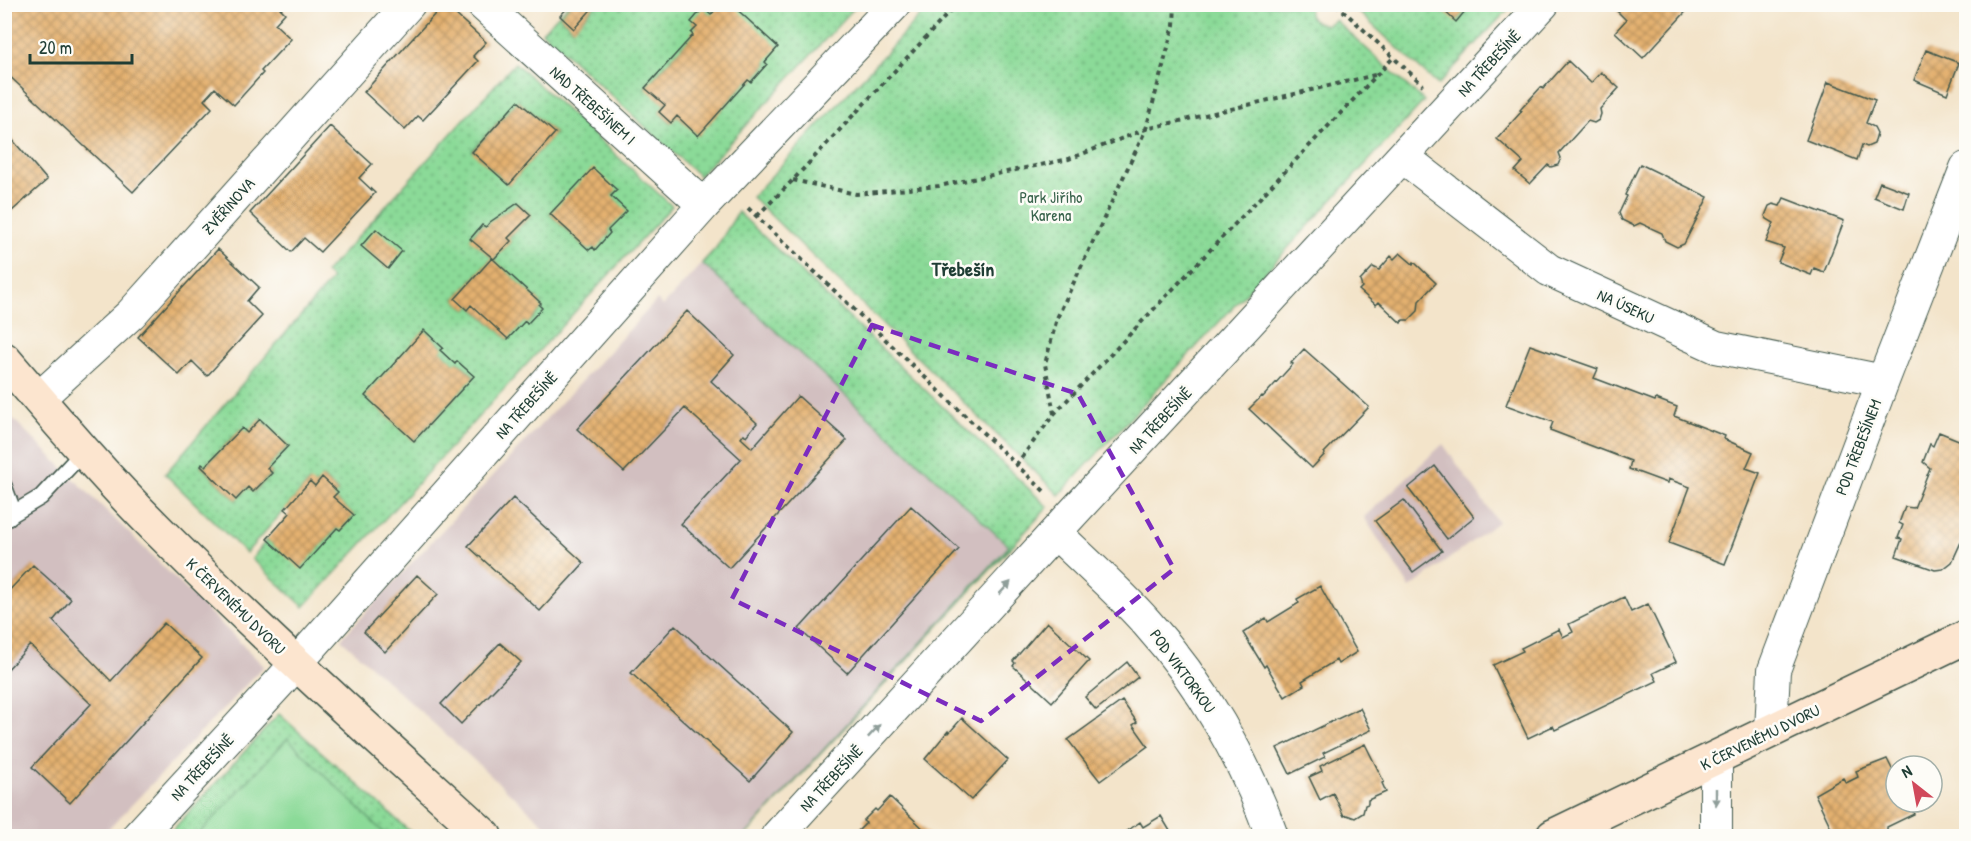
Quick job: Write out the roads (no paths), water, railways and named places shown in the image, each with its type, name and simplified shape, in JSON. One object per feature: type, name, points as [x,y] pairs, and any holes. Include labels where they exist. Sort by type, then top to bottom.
[{"type":"street","name":"ZVĚŘINOVA","points":[[38,399],[131,314],[409,4]]},
{"type":"street","name":"NAD TŘEBEŠÍNEM I","points":[[482,4],[714,195]]},
{"type":"street","name":"NA TŘEBEŠÍNĚ","points":[[138,837],[296,664],[714,195],[895,4]]},
{"type":"street","name":"NA TŘEBEŠÍNĚ","points":[[777,837],[1543,4]]},
{"type":"street","name":"NA ÚSEKU","points":[[1403,157],[1549,270],[1716,347],[1883,381]]},
{"type":"street","name":"POD TŘEBEŠÍNEM","points":[[1771,731],[1774,670],[1966,168]]},
{"type":"street","name":"K ČERVENÉMU DVORU","points":[[4,359],[84,451],[164,537],[296,664],[485,837]]},
{"type":"street","name":"POD VIKTORKOU","points":[[1064,524],[1175,657],[1220,723],[1261,807],[1272,837]]},
{"type":"street","name":"K ČERVENÉMU DVORU","points":[[1553,837],[1966,637]]},
{"type":"street","points":[[1716,758],[1716,837]]},
{"type":"lane","points":[[4,486],[9,517],[41,497],[84,451]]},
{"type":"district","name":"Třebešín","points":[[963,269]]},
{"type":"park label","name":"Park Jiřího Karena","points":[[1051,206]]}]
